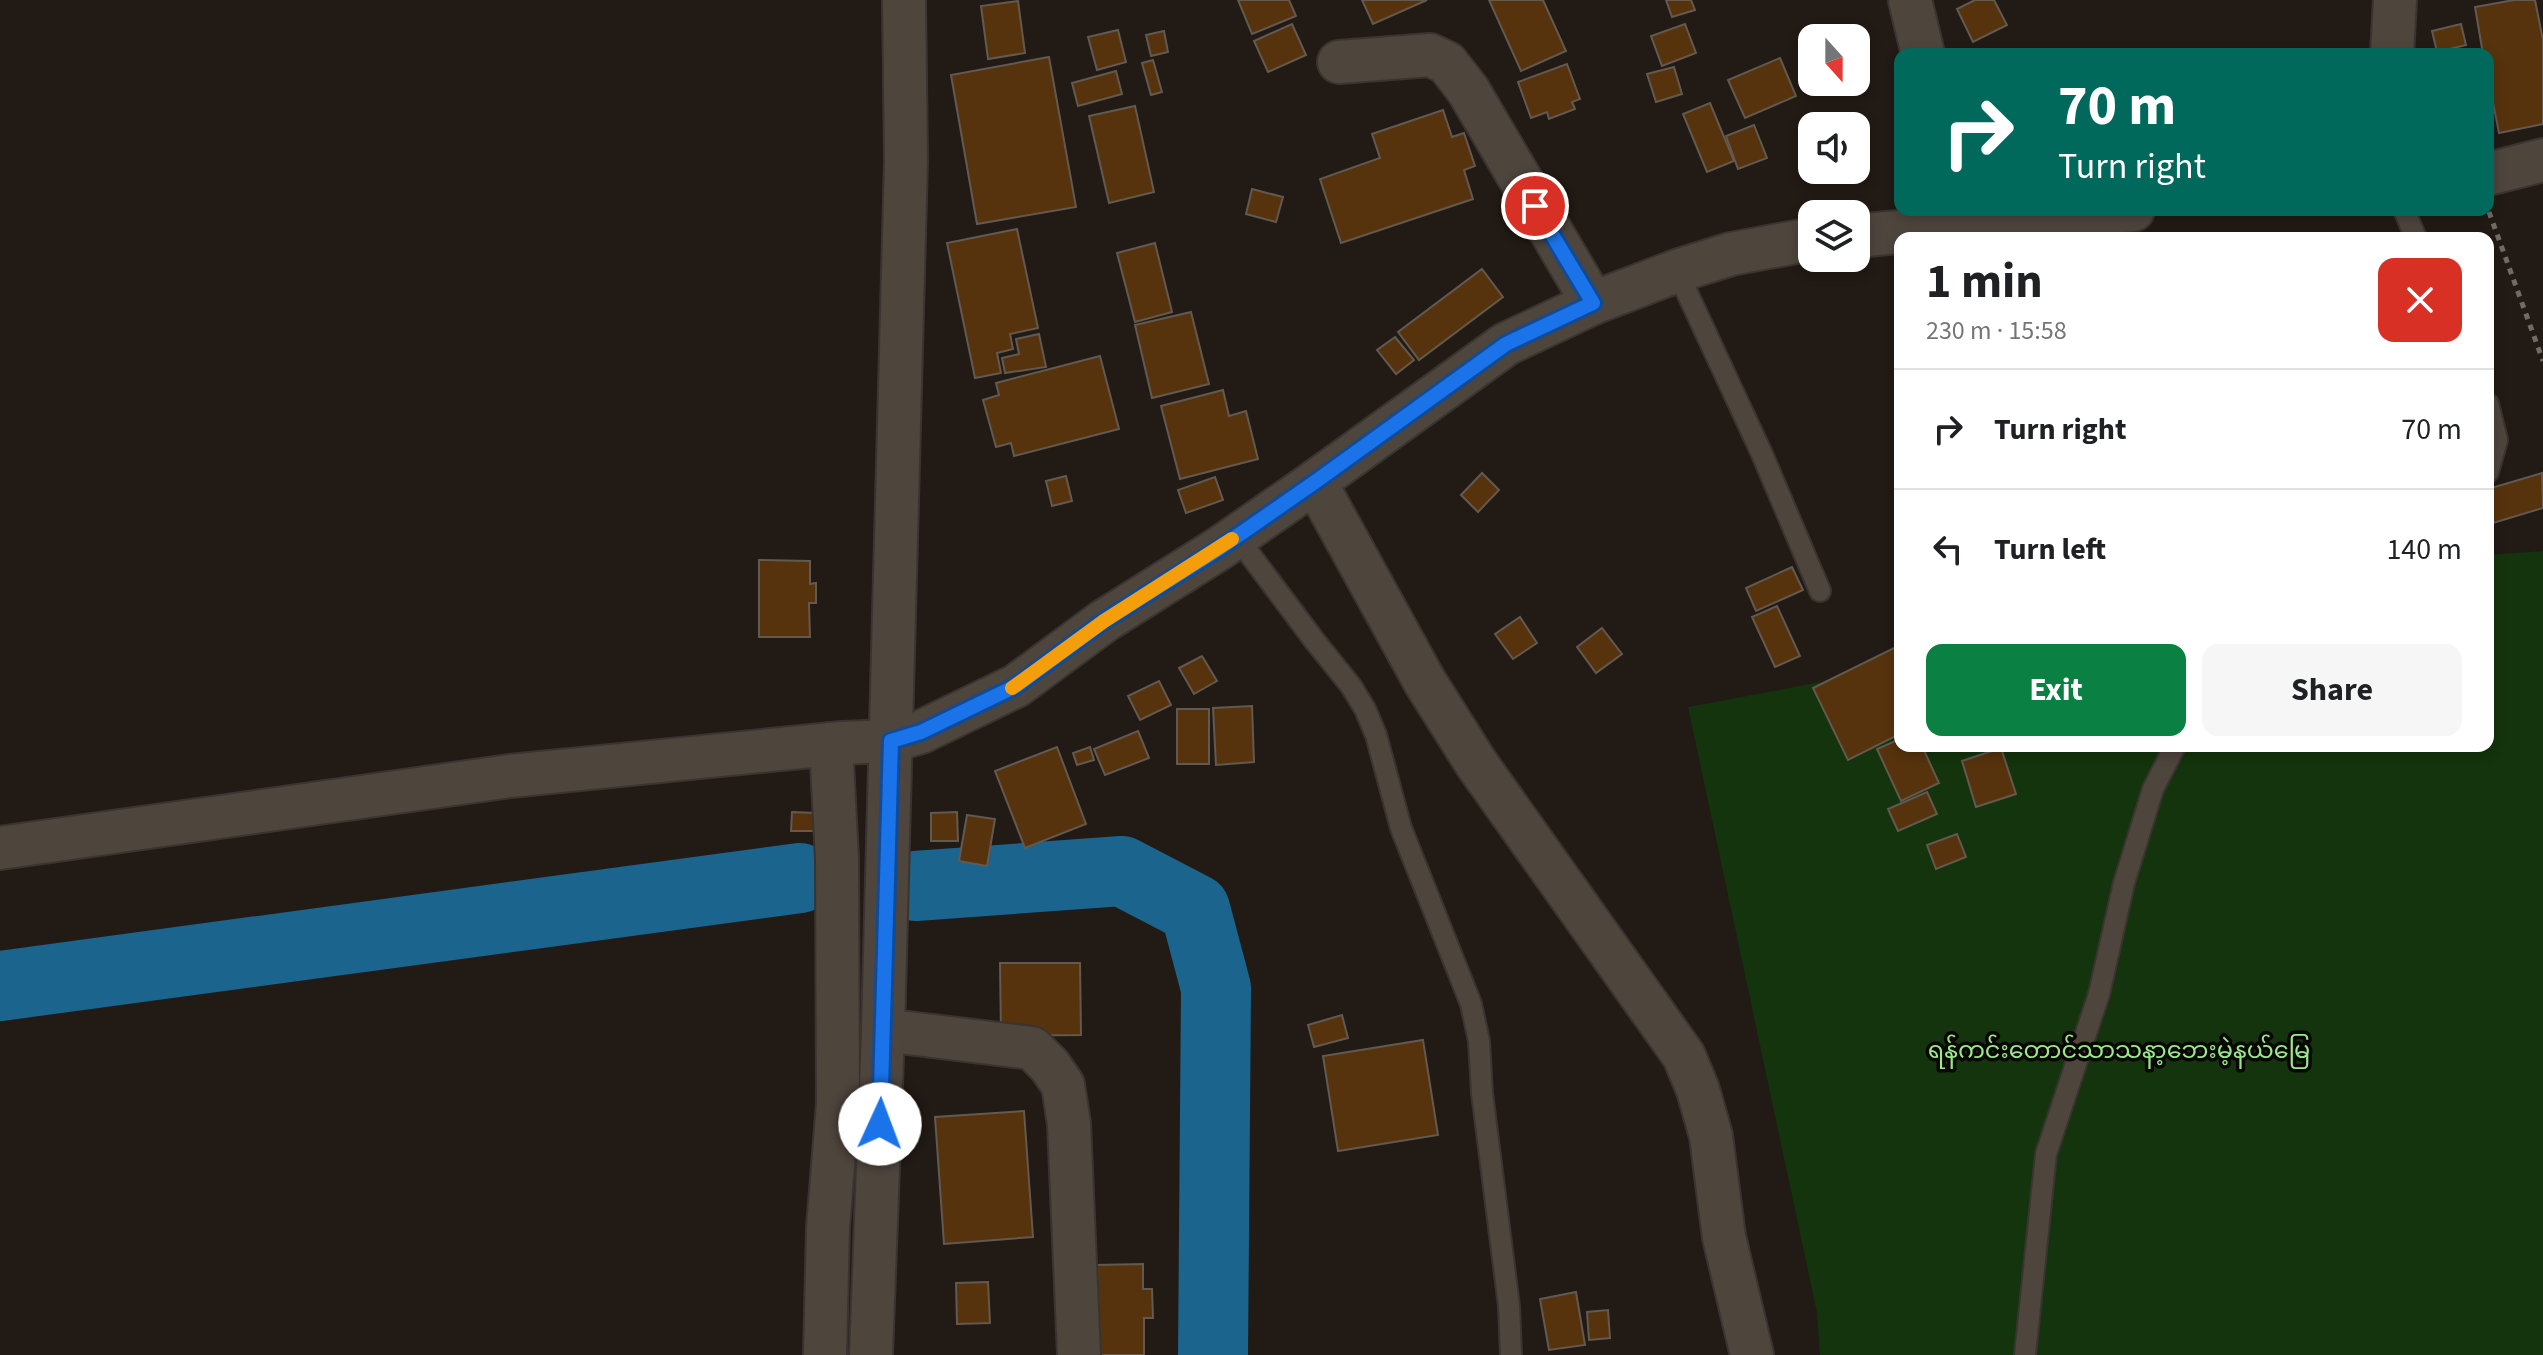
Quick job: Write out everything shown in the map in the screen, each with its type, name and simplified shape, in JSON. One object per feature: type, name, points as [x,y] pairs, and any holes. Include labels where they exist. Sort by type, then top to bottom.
[{"type":"street","points":[[871,1355],[883,1030],[887,741],[906,160],[904,0]]},
{"type":"street","points":[[1910,0],[1922,48]]},
{"type":"street","points":[[2392,48],[2395,0]]},
{"type":"street","points":[[1339,62],[1430,55],[1447,63],[1468,90],[1593,303]]},
{"type":"street","points":[[2494,172],[2543,160]]},
{"type":"street","points":[[1870,233],[1955,218],[2000,216]]},
{"type":"street","points":[[0,848],[510,776],[887,741],[921,732],[1016,686],[1104,621],[1315,482],[1506,344],[1593,303],[1677,271],[1731,254],[1798,242]]},
{"type":"street","points":[[1315,482],[1425,682],[1476,763],[1684,1056],[1711,1136],[1724,1237],[1752,1355]]},
{"type":"street","points":[[825,1355],[828,1227],[838,1104],[836,744]]},
{"type":"street","points":[[883,1030],[1032,1048],[1063,1085],[1069,1124],[1079,1355]]},
{"type":"lane","points":[[1677,271],[1762,454],[1820,591]]},
{"type":"lane","points":[[2494,428],[2497,440],[2494,451]]},
{"type":"lane","points":[[1236,536],[1351,686],[1365,709],[1376,735],[1406,842],[1471,1004],[1479,1041],[1482,1093],[1509,1306],[1511,1355]]},
{"type":"lane","points":[[2025,1355],[2046,1154],[2099,994],[2124,883],[2153,789],[2172,752]]},
{"type":"path","points":[[2490,216],[2543,361]]},
{"type":"green space","name":"ရန်ကင်းတောင်သာသနာ့ဘေးမဲ့နယ်မြေ","points":[[2543,551],[2543,1355],[1820,1355],[1817,1313],[1688,707],[1894,668],[1894,752],[2494,752],[2494,555]]},
{"type":"building","points":[[1238,0],[1289,0],[1296,16],[1252,34]]},
{"type":"building","points":[[1362,0],[1427,0],[1373,24]]},
{"type":"building","points":[[1489,0],[1543,0],[1566,51],[1521,71]]},
{"type":"building","points":[[1666,0],[1691,0],[1695,10],[1672,17]]},
{"type":"building","points":[[1975,0],[1994,0],[2007,25],[1973,42],[1957,9]]},
{"type":"building","points":[[2514,0],[2535,0],[2543,40],[2543,124],[2499,133],[2494,108],[2494,48],[2482,48],[2475,7]]},
{"type":"building","points":[[1018,1],[1025,53],[988,59],[981,6]]},
{"type":"building","points":[[1292,24],[1306,55],[1268,72],[1254,41]]},
{"type":"building","points":[[1685,24],[1696,53],[1662,66],[1651,36]]},
{"type":"building","points":[[2461,24],[2466,45],[2436,48],[2432,31]]},
{"type":"building","points":[[1118,30],[1126,62],[1097,70],[1088,37]]},
{"type":"building","points":[[1164,31],[1168,52],[1151,56],[1146,35]]},
{"type":"building","points":[[1049,57],[1076,207],[977,224],[951,75]]},
{"type":"building","points":[[1780,58],[1796,96],[1745,118],[1728,80]]},
{"type":"building","points":[[1153,60],[1162,92],[1151,95],[1142,63]]},
{"type":"building","points":[[1567,64],[1580,99],[1572,102],[1575,109],[1549,119],[1547,112],[1531,118],[1518,82]]},
{"type":"building","points":[[1674,67],[1682,94],[1656,102],[1647,74]]},
{"type":"building","points":[[1116,71],[1122,94],[1078,106],[1072,83]]},
{"type":"building","points":[[1710,103],[1734,161],[1707,172],[1683,114]]},
{"type":"building","points":[[1135,106],[1154,192],[1109,203],[1089,116]]},
{"type":"building","points":[[1443,110],[1452,137],[1464,133],[1475,166],[1464,170],[1473,199],[1341,243],[1320,179],[1380,158],[1372,134]]},
{"type":"building","points":[[1754,125],[1767,158],[1738,169],[1726,136]]},
{"type":"building","points":[[1252,189],[1283,197],[1276,222],[1246,214]]},
{"type":"building","points":[[1017,229],[1038,328],[1010,334],[1013,349],[997,353],[1001,373],[975,378],[947,243]]},
{"type":"building","points":[[1155,243],[1172,312],[1135,322],[1117,253]]},
{"type":"building","points":[[1482,269],[1503,297],[1419,360],[1398,332]]},
{"type":"building","points":[[1191,312],[1209,384],[1152,398],[1135,325]]},
{"type":"building","points":[[1039,334],[1046,367],[1005,373],[1002,358],[1019,354],[1016,339]]},
{"type":"building","points":[[1395,337],[1414,360],[1396,374],[1377,350]]},
{"type":"building","points":[[1100,356],[1119,429],[1014,456],[1011,443],[996,447],[983,400],[999,395],[996,383]]},
{"type":"building","points":[[1223,390],[1229,416],[1246,411],[1258,459],[1180,479],[1161,406]]},
{"type":"building","points":[[1482,473],[1499,490],[1478,512],[1461,495]]},
{"type":"building","points":[[2542,473],[2543,508],[2494,523],[2494,487]]},
{"type":"building","points":[[1066,476],[1072,501],[1052,506],[1046,481]]},
{"type":"building","points":[[1215,477],[1223,500],[1186,513],[1178,490]]},
{"type":"building","points":[[759,560],[810,561],[810,584],[816,583],[816,603],[809,603],[810,637],[759,637]]},
{"type":"building","points":[[1792,567],[1803,590],[1756,611],[1746,588]]},
{"type":"building","points":[[1777,606],[1800,656],[1775,667],[1752,617]]},
{"type":"building","points":[[1520,617],[1537,643],[1513,659],[1495,634]]},
{"type":"building","points":[[1602,628],[1622,654],[1596,673],[1577,647]]},
{"type":"building","points":[[1894,648],[1894,737],[1848,760],[1813,688]]},
{"type":"building","points":[[1202,656],[1217,681],[1194,694],[1179,668]]},
{"type":"building","points":[[1159,681],[1171,705],[1140,720],[1128,696]]},
{"type":"building","points":[[1252,706],[1254,762],[1216,765],[1213,708]]},
{"type":"building","points":[[1177,709],[1209,709],[1209,764],[1177,764]]},
{"type":"building","points":[[1138,731],[1149,758],[1105,775],[1094,749]]},
{"type":"building","points":[[1894,742],[1894,752],[1925,752],[1939,783],[1901,801],[1877,749]]},
{"type":"building","points":[[1057,747],[1086,824],[1025,848],[995,771]]},
{"type":"building","points":[[1090,747],[1094,760],[1077,765],[1073,753]]},
{"type":"building","points":[[1989,752],[2002,752],[2016,794],[1976,807],[1962,761]]},
{"type":"building","points":[[1927,792],[1937,814],[1898,831],[1888,809]]},
{"type":"building","points":[[792,812],[816,813],[817,831],[791,831]]},
{"type":"building","points":[[957,812],[958,841],[931,841],[931,813]]},
{"type":"building","points":[[967,815],[995,819],[987,866],[959,861]]},
{"type":"building","points":[[1957,834],[1966,857],[1936,869],[1927,845]]},
{"type":"building","points":[[1000,963],[1080,963],[1081,1035],[1001,1036]]},
{"type":"building","points":[[1342,1015],[1348,1038],[1314,1047],[1308,1025]]},
{"type":"building","points":[[1423,1040],[1438,1135],[1338,1151],[1323,1056]]},
{"type":"building","points":[[1024,1111],[1033,1237],[944,1244],[935,1117]]},
{"type":"building","points":[[1143,1264],[1143,1289],[1152,1289],[1153,1318],[1144,1318],[1144,1355],[1097,1355],[1094,1265]]},
{"type":"building","points":[[988,1282],[990,1323],[957,1324],[956,1283]]},
{"type":"building","points":[[1576,1292],[1585,1345],[1549,1350],[1540,1299]]},
{"type":"building","points":[[1608,1310],[1610,1338],[1589,1340],[1587,1312]]},
{"type":"waterway","points":[[915,886],[1122,871],[1195,909],[1216,988],[1213,1355]]},
{"type":"waterway","points":[[0,986],[800,878]]},
{"type":"slow traffic","points":[[1012,688],[1104,621],[1232,539]]},
{"type":"route","points":[[880,1124],[891,741],[921,732],[1016,686],[1104,621],[1220,548],[1315,482],[1506,344],[1593,303],[1535,206]]}]
